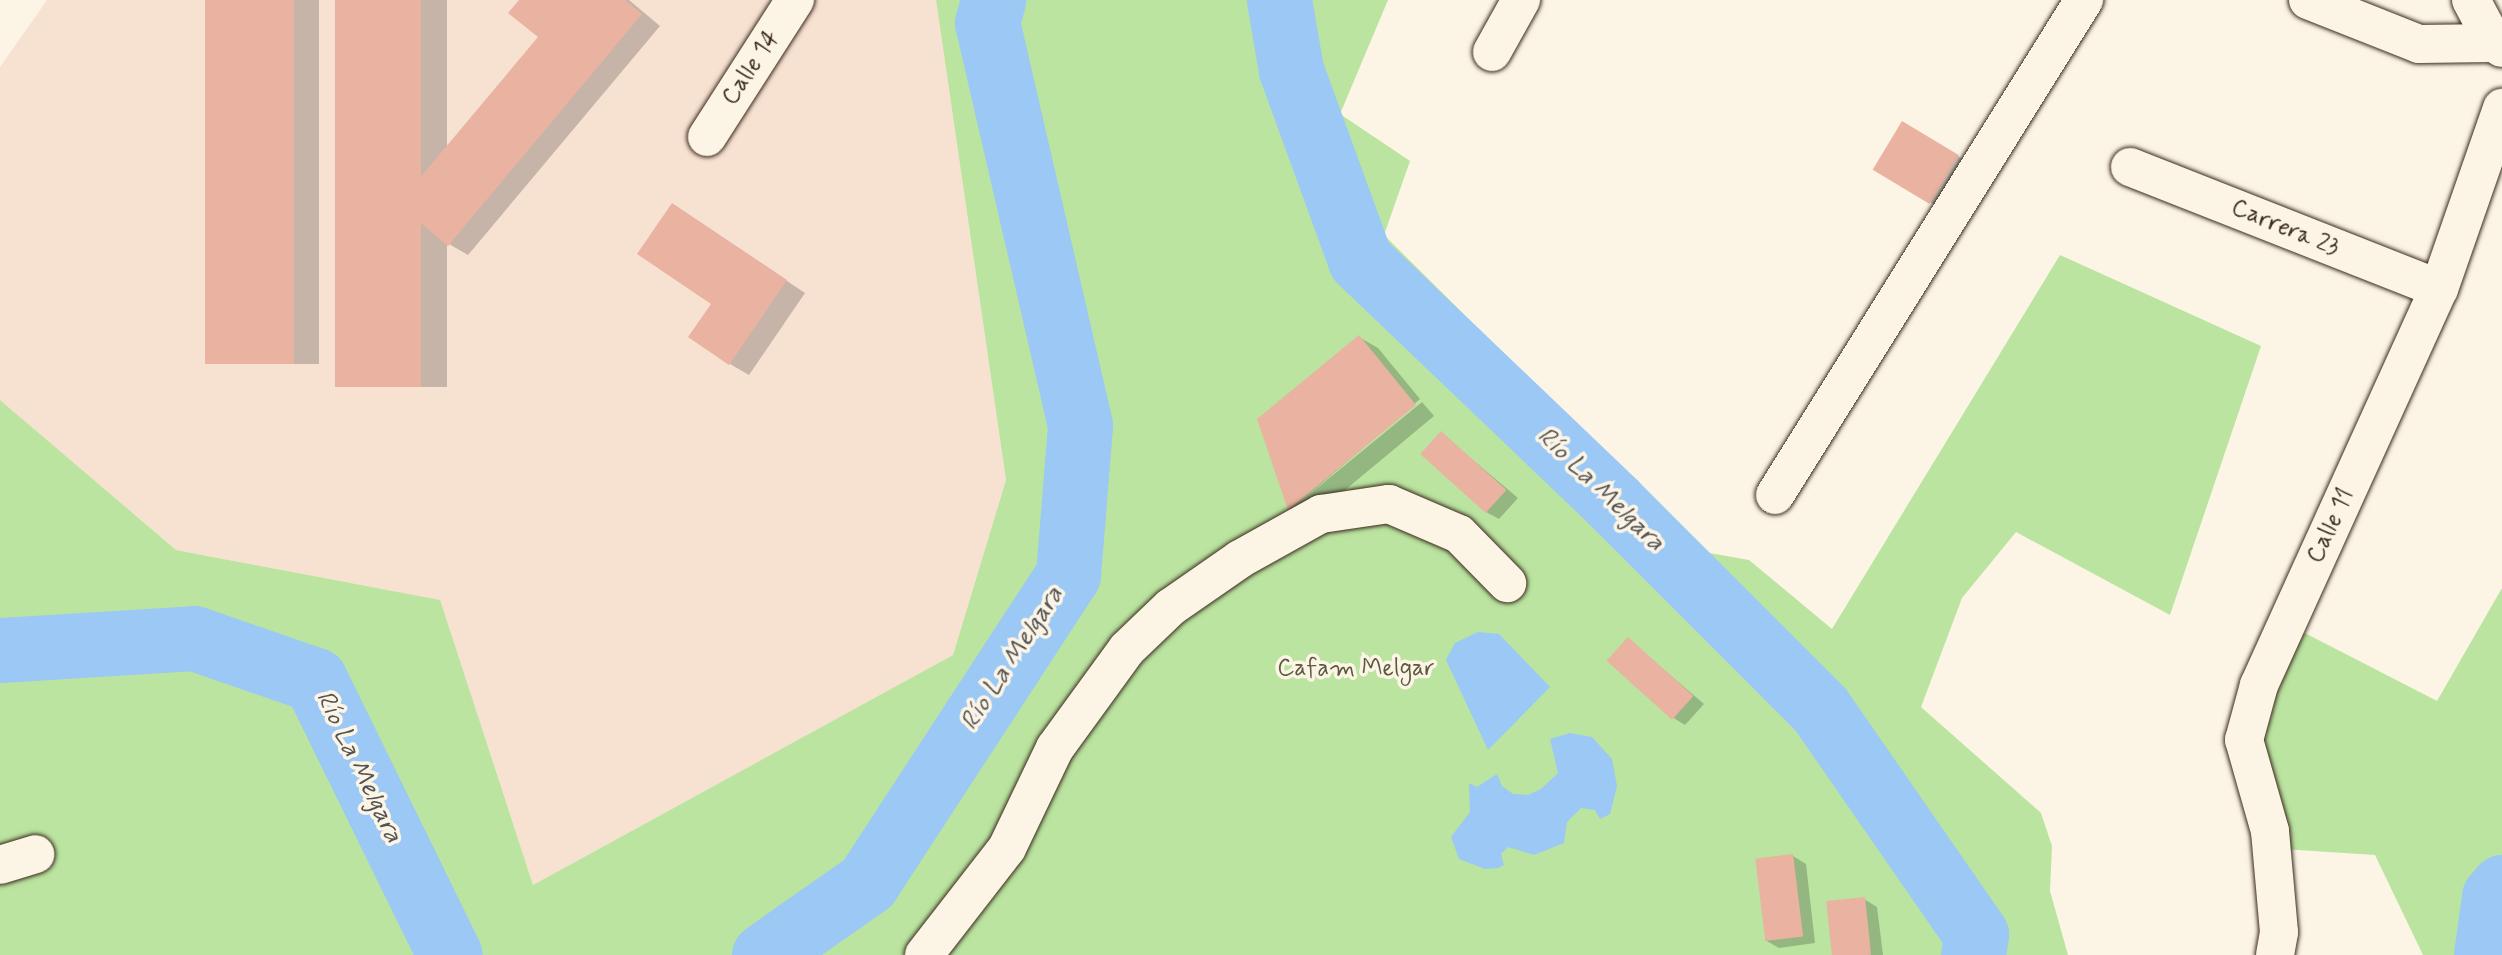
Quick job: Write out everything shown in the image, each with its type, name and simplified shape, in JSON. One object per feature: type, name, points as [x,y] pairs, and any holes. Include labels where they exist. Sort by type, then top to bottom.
[{"type":"street","name":"Calle 14","points":[[707,137],[795,0]]},
{"type":"street","points":[[1492,52],[1521,0]]},
{"type":"street","points":[[1775,495],[2084,0]]},
{"type":"street","points":[[2308,0],[2419,44],[2498,46]]},
{"type":"street","points":[[2471,0],[2498,46]]},
{"type":"street","name":"Calle 11","points":[[2275,955],[2278,932],[2270,831],[2244,740],[2259,685],[2439,289],[2502,108]]},
{"type":"street","name":"Carrera 23","points":[[2130,167],[2439,289]]},
{"type":"street","points":[[924,955],[1007,848],[1055,748],[1127,649],[1171,607],[1240,559],[1321,514],[1389,504],[1459,534],[1507,583]]},
{"type":"shaded area","points":[[47,0],[936,0],[1006,480],[953,655],[533,885],[439,600],[176,550],[0,400],[0,67]]},
{"type":"green space","name":"Cafam Melgar","points":[[936,0],[1388,0],[1340,114],[1410,161],[1384,235],[1704,552],[1749,560],[1832,629],[2060,255],[2261,346],[2170,615],[2016,532],[1962,598],[1921,707],[2041,813],[2052,846],[2050,891],[2068,955],[0,955],[0,400],[176,550],[440,600],[533,885],[953,655],[1006,480]]},
{"type":"green space","points":[[2502,588],[2502,955],[2423,955],[2375,855],[2284,849],[2257,740],[2299,630],[2437,701]]},
{"type":"water","points":[[1478,632],[1499,634],[1550,687],[1488,750],[1446,660],[1455,643]]},
{"type":"water","points":[[1570,733],[1592,737],[1612,759],[1617,786],[1610,814],[1600,819],[1595,810],[1581,808],[1567,822],[1564,843],[1534,855],[1508,847],[1501,854],[1504,865],[1498,868],[1485,869],[1459,859],[1451,837],[1470,812],[1469,783],[1477,787],[1497,774],[1502,786],[1513,794],[1528,795],[1541,789],[1558,773],[1550,739]]},
{"type":"building","points":[[205,0],[294,0],[294,364],[205,364]]},
{"type":"building","points":[[335,0],[421,0],[421,387],[335,387]]},
{"type":"building","points":[[519,0],[625,0],[642,14],[448,246],[398,204],[538,37],[508,13]]},
{"type":"building","points":[[1902,121],[1959,155],[1929,204],[1873,170]]},
{"type":"building","points":[[672,203],[787,280],[729,365],[688,337],[711,304],[637,254]]},
{"type":"building","points":[[1359,335],[1416,405],[1288,510],[1257,419]]},
{"type":"building","points":[[1441,431],[1506,490],[1486,513],[1420,454]]},
{"type":"building","points":[[1628,637],[1693,696],[1672,720],[1607,661]]},
{"type":"building","points":[[1793,854],[1803,936],[1765,941],[1755,859]]},
{"type":"building","points":[[1865,897],[1871,955],[1832,955],[1826,901]]},
{"type":"waterway","name":"Río La Melgara","points":[[764,955],[867,883],[1068,575],[1080,425],[987,23],[993,0]]},
{"type":"waterway","name":"Río La Melgara","points":[[1279,0],[1291,70],[1360,260],[1614,503],[1820,709],[1976,934],[1973,955]]},
{"type":"waterway","name":"Río La Melgara","points":[[0,650],[194,638],[315,680],[450,955]]},
{"type":"waterway","name":"Río La Melgara","points":[[2486,955],[2494,897],[2502,887]]}]
